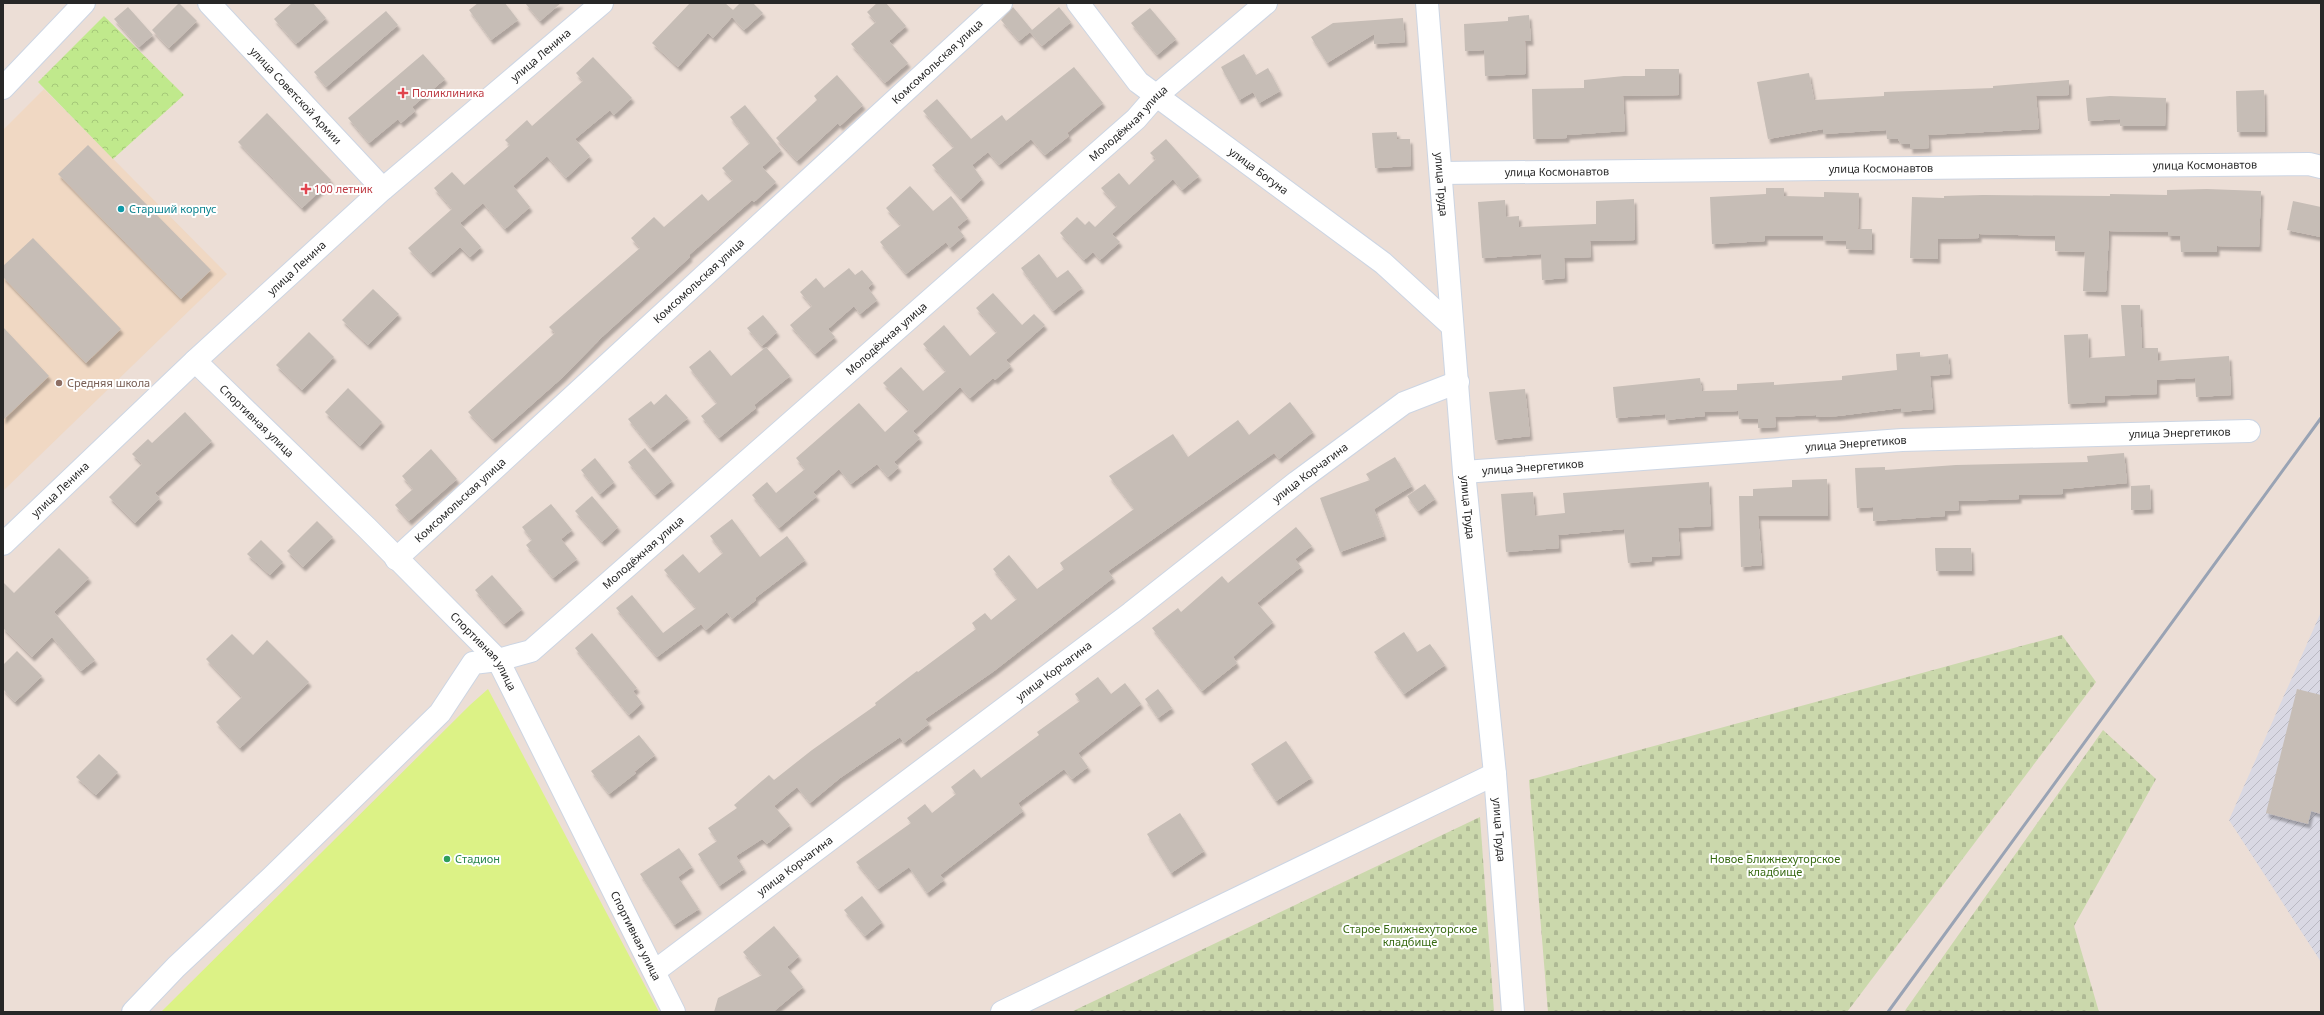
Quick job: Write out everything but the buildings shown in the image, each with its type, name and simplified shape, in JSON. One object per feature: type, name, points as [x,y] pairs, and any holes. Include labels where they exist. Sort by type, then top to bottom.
[{"type":"street","points":[[3,88],[84,3]]},
{"type":"street","name":"улица Советской Армии","points":[[209,3],[383,189]]},
{"type":"street","name":"улица Ленина","points":[[3,544],[195,361],[383,189],[602,3]]},
{"type":"street","name":"Комсомольская улица","points":[[396,559],[1001,3]]},
{"type":"street","name":"улица Богуна","points":[[1078,3],[1138,82],[1383,263],[1452,326]]},
{"type":"street","name":"Молодёжная улица","points":[[133,1012],[176,967],[272,877],[440,713],[473,663],[498,660],[531,651],[1130,125],[1156,96],[1266,3]]},
{"type":"street","name":"улица Труда","points":[[1427,3],[1464,472],[1495,774],[1513,1012]]},
{"type":"street","name":"улица Космонавтов","points":[[1441,172],[2293,164],[2321,167]]},
{"type":"street","name":"Спортивная улица","points":[[195,361],[367,528],[396,559],[498,660],[656,971],[674,1012]]},
{"type":"street","name":"улица Корчагина","points":[[656,971],[1124,618],[1297,482],[1404,403],[1458,382]]},
{"type":"street","name":"улица Энергетиков","points":[[1464,472],[1902,440],[2249,431]]},
{"type":"street","points":[[1002,1012],[1495,774]]},
{"type":"shaded area","name":"Средняя школа","points":[[44,89],[227,274],[3,491],[3,130]]},
{"type":"shaded area","points":[[2321,612],[2321,962],[2229,820]]},
{"type":"green space","points":[[104,16],[184,95],[113,159],[38,82]]},
{"type":"green space","name":"Новое Ближнехуторское кладбище","points":[[2062,635],[2096,682],[1847,1012],[1548,1012],[1529,780]]},
{"type":"green space","name":"Стадион","points":[[488,689],[659,1012],[161,1012],[470,705]]},
{"type":"green space","points":[[2103,730],[2156,779],[2074,926],[2099,1012],[1904,1012]]},
{"type":"green space","name":"Старое Ближнехуторское кладбище","points":[[1480,817],[1494,1012],[1071,1012]]},
{"type":"railway","points":[[1888,1012],[2321,418]]},
{"type":"place","name":"Поликлиника","points":[[403,93]]},
{"type":"place","name":"100 летник","points":[[306,189]]},
{"type":"place","name":"Старший корпус","points":[[121,209]]},
{"type":"place","name":"Средняя школа","points":[[59,383]]},
{"type":"place","name":"Стадион","points":[[447,859]]}]
